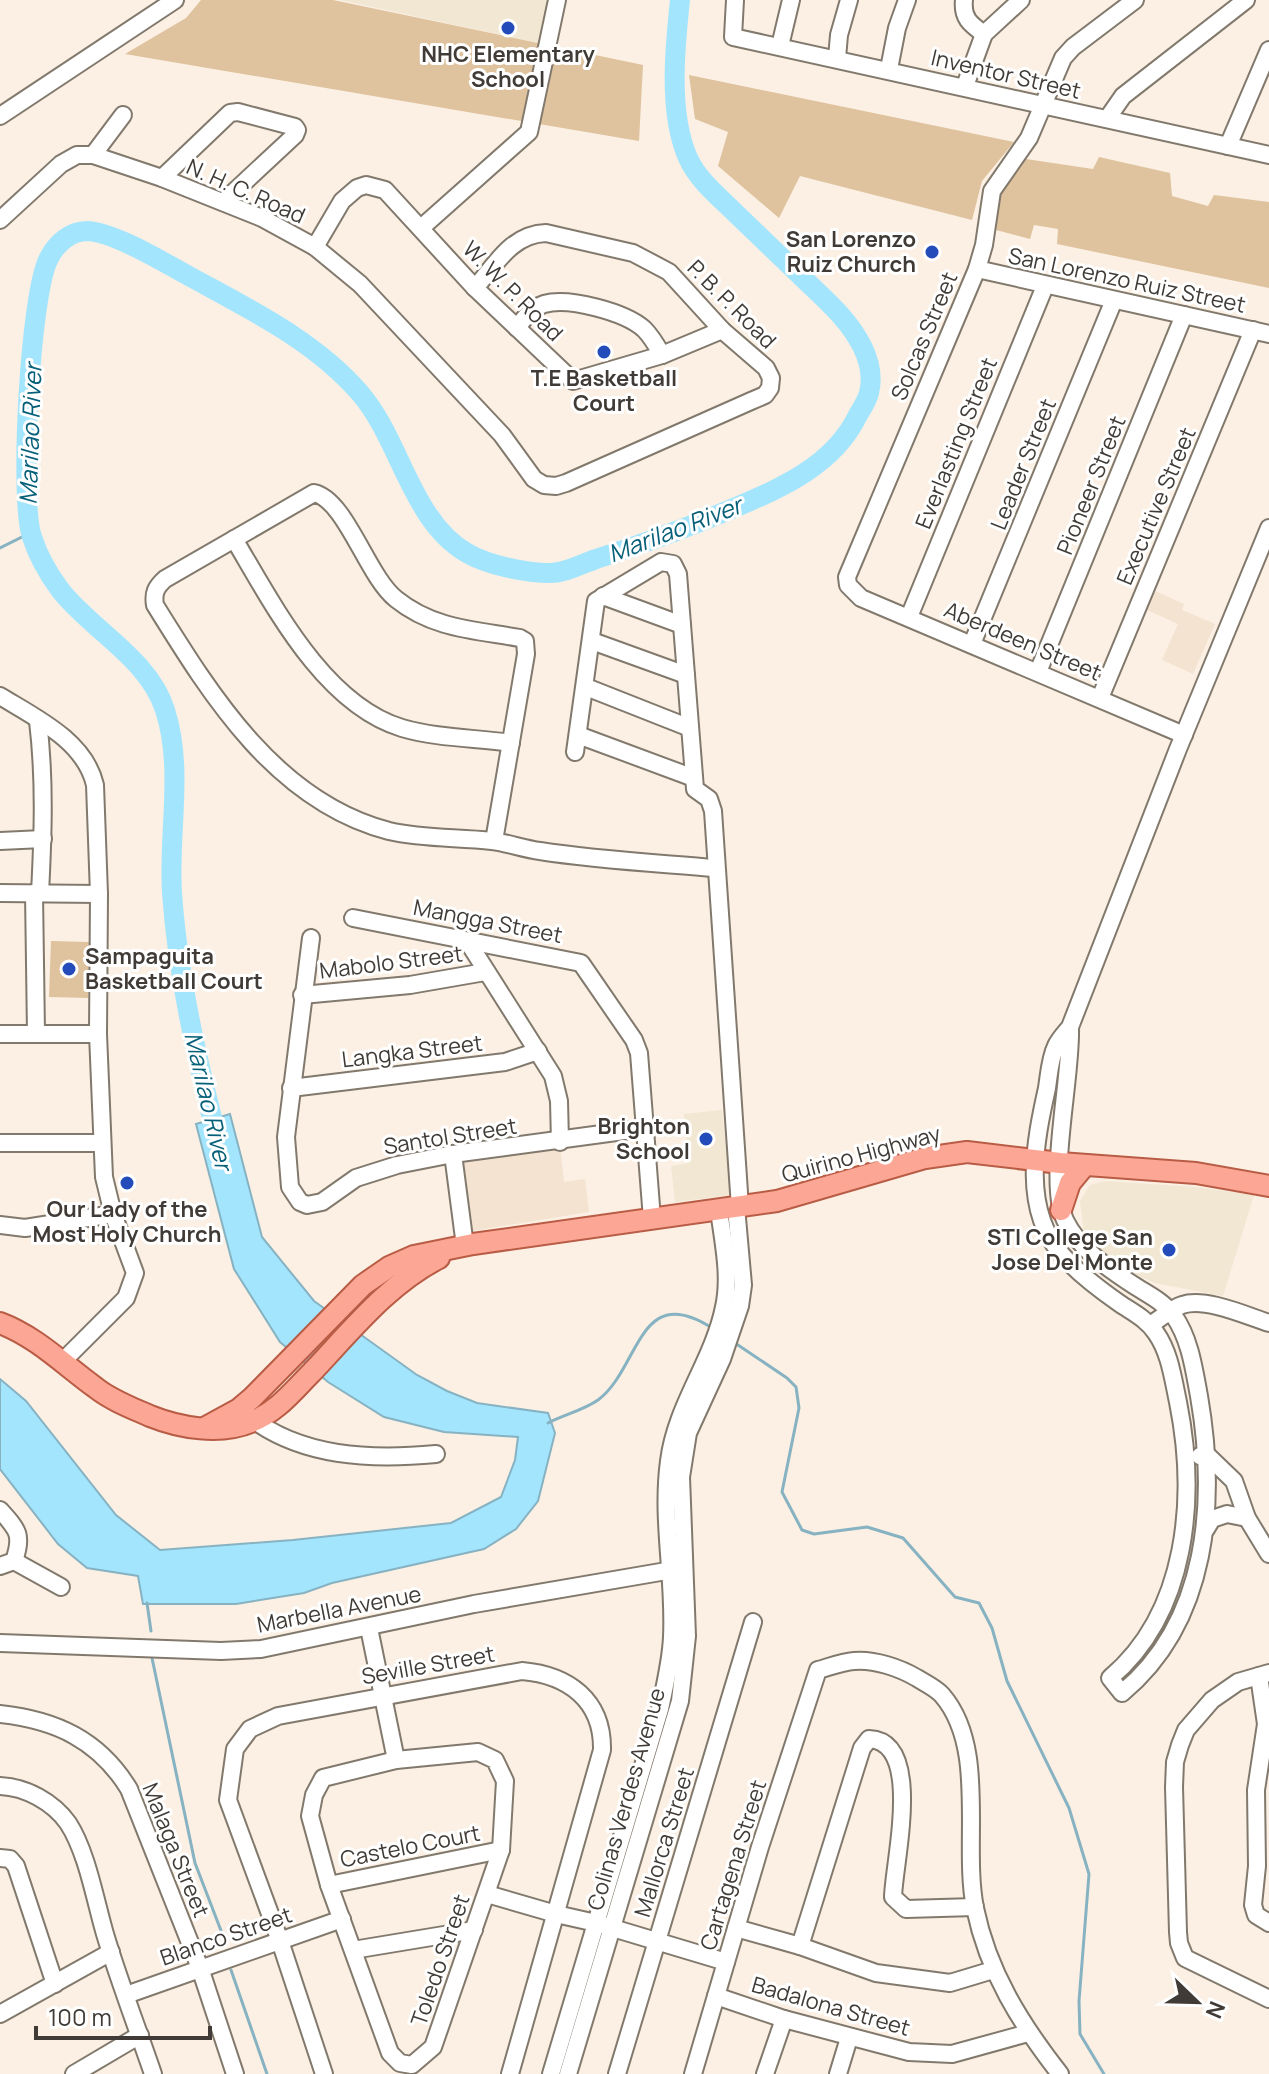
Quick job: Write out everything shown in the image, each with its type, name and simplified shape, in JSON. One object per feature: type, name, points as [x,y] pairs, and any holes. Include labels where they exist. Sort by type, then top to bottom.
[{"type":"main road","name":"Quirino Highway","points":[[247,1415],[286,1362],[363,1285],[399,1261],[465,1246],[777,1201],[925,1158],[967,1152],[1060,1163],[1196,1173],[1269,1186]]},
{"type":"main road","points":[[1061,1210],[1070,1183],[1085,1165]]},
{"type":"main road","name":"Quirino Highway","points":[[0,1323],[26,1336],[98,1390],[124,1404],[175,1424],[206,1427],[278,1406],[355,1326],[413,1273],[465,1246]]},
{"type":"street","points":[[0,116],[175,0]]},
{"type":"street","points":[[421,228],[529,132],[557,0]]},
{"type":"street","name":"Inventor Street","points":[[735,0],[733,37],[1269,155]]},
{"type":"street","points":[[780,46],[791,0]]},
{"type":"street","points":[[837,58],[839,35],[849,0]]},
{"type":"street","points":[[889,69],[897,28],[907,0]]},
{"type":"street","points":[[964,0],[963,10],[967,21],[984,34]]},
{"type":"street","points":[[965,86],[984,34],[1021,0]]},
{"type":"street","name":"Solcas Street","points":[[848,585],[848,568],[977,269],[992,191],[1029,138],[1063,58],[1135,0]]},
{"type":"street","points":[[1107,119],[1123,96],[1246,0]]},
{"type":"street","points":[[1228,146],[1269,50]]},
{"type":"street","points":[[162,178],[230,113],[238,112],[295,127],[295,135],[223,202]]},
{"type":"street","points":[[0,220],[61,164],[77,155],[93,155],[123,115]]},
{"type":"street","name":"N. H. C. Road","points":[[93,155],[162,178],[262,218],[315,247],[360,284],[422,348],[502,435],[534,479],[544,485]]},
{"type":"street","name":"W. W. P. Road","points":[[315,247],[342,201],[357,188],[366,185],[385,190],[475,288],[573,381],[662,355],[722,330]]},
{"type":"street","name":"P. B. P. Road","points":[[475,288],[514,242],[524,236],[546,233],[633,253],[669,272],[722,330],[766,368],[771,378],[765,395],[566,483],[544,485]]},
{"type":"street","name":"San Lorenzo Ruiz Street","points":[[977,269],[1261,332]]},
{"type":"street","name":"Everlasting Street","points":[[909,617],[1045,286]]},
{"type":"street","name":"Leader Street","points":[[972,644],[1114,300]]},
{"type":"street","points":[[517,328],[526,316],[542,305],[558,302],[590,306],[632,320],[646,331],[662,355]]},
{"type":"street","name":"Pioneer Street","points":[[1038,672],[1184,315]]},
{"type":"street","name":"Executive Street","points":[[1100,698],[1261,332]]},
{"type":"street","points":[[494,841],[526,654],[525,641],[446,626],[404,605],[381,584],[332,501],[320,494],[307,495],[165,579],[155,591],[155,605],[225,712],[288,776],[332,809],[359,822],[429,838],[494,841],[539,851],[715,868]]},
{"type":"street","points":[[1070,1027],[1071,1049],[1060,1163],[1061,1210],[1077,1238],[1100,1260],[1171,1312],[1189,1349],[1203,1416],[1207,1455],[1208,1505],[1194,1583],[1177,1624],[1153,1661],[1122,1693],[1110,1678],[1150,1631],[1175,1575],[1185,1516],[1182,1426],[1169,1364],[1161,1341],[1150,1325],[1088,1280],[1056,1248],[1044,1226],[1037,1201],[1035,1159],[1056,1045],[1070,1027],[1269,528]]},
{"type":"street","points":[[234,539],[287,626],[313,661],[356,702],[400,727],[511,743]]},
{"type":"street","points":[[661,562],[668,562],[677,568],[682,625],[694,778],[577,744],[596,601],[661,562]]},
{"type":"street","name":"Aberdeen Street","points":[[848,585],[861,598],[1184,735]]},
{"type":"street","points":[[603,596],[682,625]]},
{"type":"street","points":[[592,641],[686,675]]},
{"type":"street","points":[[586,687],[690,728]]},
{"type":"street","points":[[0,696],[68,741],[86,760],[95,785],[99,894],[98,1034],[104,1177],[113,1214],[135,1273],[126,1298],[63,1361]]},
{"type":"street","points":[[36,1033],[37,893],[43,839],[44,766],[38,721]]},
{"type":"street","name":"Colinas Verdes Avenue","points":[[551,2074],[680,1701],[687,1636],[676,1569],[674,1430],[713,1362],[743,1285],[732,1208],[713,811],[709,799],[695,789],[694,778]]},
{"type":"street","points":[[0,841],[43,839]]},
{"type":"street","points":[[0,893],[99,894]]},
{"type":"street","name":"Mangga Street","points":[[353,918],[581,963],[634,1040],[639,1053],[652,1219]]},
{"type":"street","name":"Santol Street","points":[[311,938],[286,1137],[287,1164],[294,1196],[307,1205],[322,1202],[356,1178],[373,1171],[453,1154],[646,1128]]},
{"type":"street","points":[[468,942],[538,1051],[557,1088],[560,1142]]},
{"type":"street","name":"Mabolo Street","points":[[302,995],[410,985],[485,972]]},
{"type":"street","points":[[0,1034],[98,1034]]},
{"type":"street","name":"Langka Street","points":[[291,1088],[505,1062],[538,1051]]},
{"type":"street","points":[[0,1143],[102,1143]]},
{"type":"street","points":[[453,1154],[465,1246]]},
{"type":"street","points":[[0,1225],[25,1228],[113,1214]]},
{"type":"street","points":[[1150,1325],[1180,1305],[1196,1303],[1220,1307],[1269,1323]]},
{"type":"street","points":[[247,1415],[305,1445],[353,1456],[389,1458],[436,1454]]},
{"type":"street","points":[[1185,1456],[1207,1455],[1234,1481],[1247,1518],[1269,1554]]},
{"type":"street","points":[[0,1510],[15,1527],[19,1537],[7,1564],[61,1587]]},
{"type":"street","points":[[1205,1531],[1212,1519],[1223,1515],[1247,1518]]},
{"type":"street","name":"Marbella Avenue","points":[[0,1643],[221,1651],[261,1649],[474,1604],[676,1569]]},
{"type":"street","name":"Mallorca Street","points":[[617,2074],[753,1622]]},
{"type":"street","points":[[369,1628],[396,1760]]},
{"type":"street","name":"Cartagena Street","points":[[693,2074],[818,1670],[855,1660],[901,1668],[941,1693],[963,1728],[972,1793],[969,1833],[975,1907]]},
{"type":"street","name":"Seville Street","points":[[324,2074],[280,1941],[228,1800],[235,1749],[250,1729],[278,1716],[522,1671],[544,1673],[581,1693],[603,1737],[602,1750],[510,2074]]},
{"type":"street","points":[[1269,1923],[1253,1911],[1256,1790],[1266,1724],[1264,1674],[1238,1682],[1212,1700],[1186,1730],[1175,1762],[1174,1787],[1178,1932],[1185,1958],[1269,1999]]},
{"type":"street","name":"Malaga Street","points":[[0,1714],[43,1722],[72,1734],[97,1750],[115,1767],[129,1789],[200,1968],[235,2074]]},
{"type":"street","points":[[800,1946],[862,1748],[869,1739],[880,1739],[895,1750],[902,1776],[893,1897],[906,1909],[975,1907],[993,1970],[1028,2033],[1060,2074]]},
{"type":"street","name":"Toledo Street","points":[[478,1752],[495,1760],[505,1781],[501,1850],[433,2047],[412,2070],[390,2053],[329,1885],[310,1816],[314,1795],[323,1778],[396,1760],[478,1752]]},
{"type":"street","points":[[0,1786],[33,1794],[65,1820],[76,1838],[153,2074]]},
{"type":"street","name":"Castelo Court","points":[[329,1885],[501,1850]]},
{"type":"street","points":[[0,1858],[10,1859],[16,1866],[55,1984]]},
{"type":"street","points":[[1256,1858],[1269,1878]]},
{"type":"street","points":[[487,1894],[726,1962]]},
{"type":"street","name":"Blanco Street","points":[[126,1995],[342,1919]]},
{"type":"street","name":"Colinas Verdes Avenue","points":[[568,2074],[604,1925]]},
{"type":"street","points":[[736,1928],[800,1946],[876,1973],[950,1983],[993,1970]]},
{"type":"street","points":[[353,1950],[474,1930]]},
{"type":"street","points":[[0,2014],[111,1952]]},
{"type":"street","name":"Badalona Street","points":[[716,1996],[849,2038],[909,2052],[952,2054],[1028,2033]]},
{"type":"street","points":[[765,2074],[784,2019]]},
{"type":"street","points":[[74,2074],[140,2035]]},
{"type":"street","points":[[838,2074],[849,2038]]},
{"type":"shaded area","points":[[201,0],[333,0],[643,65],[639,141],[125,54],[186,18]]},
{"type":"shaded area","name":"NHC Elementary School","points":[[340,0],[552,0],[543,44]]},
{"type":"shaded area","points":[[689,75],[1014,142],[982,181],[972,220],[800,176],[779,218],[718,166],[728,132],[695,119]]},
{"type":"shaded area","points":[[1099,157],[1170,173],[1172,196],[1208,206],[1214,195],[1269,202],[1269,288],[1057,244],[1058,229],[1034,225],[1030,239],[996,230],[999,196],[1026,159],[1093,169]]},
{"type":"shaded area","points":[[1151,589],[1184,604],[1182,610],[1215,624],[1193,674],[1162,660],[1178,624],[1143,608]]},
{"type":"shaded area","name":"Sampaguita Basketball Court","points":[[51,941],[89,942],[88,998],[49,997]]},
{"type":"shaded area","name":"Brighton School","points":[[722,1110],[731,1195],[675,1202],[671,1166],[689,1163],[684,1114]]},
{"type":"shaded area","points":[[560,1146],[564,1182],[585,1179],[589,1212],[466,1232],[457,1161]]},
{"type":"shaded area","name":"STI College San Jose Del Monte","points":[[1106,1181],[1195,1187],[1254,1195],[1223,1296],[1155,1283],[1117,1266],[1084,1233],[1080,1201],[1090,1185]]},
{"type":"water","points":[[230,1114],[262,1237],[314,1301],[417,1375],[447,1391],[477,1403],[548,1413],[555,1433],[538,1501],[516,1529],[484,1549],[332,1583],[304,1593],[236,1604],[143,1604],[138,1576],[87,1568],[58,1544],[0,1469],[0,1379],[26,1401],[116,1515],[160,1550],[451,1523],[501,1497],[515,1460],[518,1437],[444,1432],[384,1417],[328,1382],[280,1342],[234,1269],[196,1124]]},
{"type":"waterway","name":"Marilao River","points":[[219,1146],[190,1021],[175,925],[171,870],[174,755],[165,710],[157,692],[134,660],[61,591],[44,565],[32,537],[26,482],[28,396],[36,311],[49,258],[60,243],[75,233],[87,231],[111,236],[233,300],[301,341],[341,373],[373,411],[432,521],[448,539],[485,561],[530,572],[562,572],[717,515],[788,483],[821,461],[848,432],[863,407],[869,393],[870,375],[862,346],[844,319],[710,189],[691,165],[682,140],[675,101],[680,0]]},
{"type":"waterway","points":[[0,548],[30,533]]},
{"type":"waterway","points":[[548,1423],[598,1400],[612,1386],[643,1334],[654,1322],[669,1315],[688,1316],[712,1328]]},
{"type":"waterway","points":[[735,1343],[796,1387],[799,1408],[782,1492],[802,1530],[814,1534],[867,1527],[903,1538],[955,1597],[979,1603],[992,1628],[1007,1681],[1069,1808],[1089,1874],[1079,2001],[1080,2034],[1104,2074]]},
{"type":"waterway","points":[[147,1603],[151,1631]]},
{"type":"waterway","points":[[152,1658],[195,1863],[225,1941]]},
{"type":"waterway","points":[[231,1970],[267,2074]]},
{"type":"place","name":"NHC Elementary School","points":[[508,28]]},
{"type":"place","name":"San Lorenzo Ruiz Church","points":[[932,252]]},
{"type":"place","name":"T.E Basketball Court","points":[[604,352]]},
{"type":"place","name":"Sampaguita Basketball Court","points":[[69,969]]},
{"type":"place","name":"Brighton School","points":[[706,1139]]},
{"type":"place","name":"Our Lady of the Most Holy Church","points":[[127,1183]]},
{"type":"place","name":"STI College San Jose Del Monte","points":[[1169,1250]]}]
